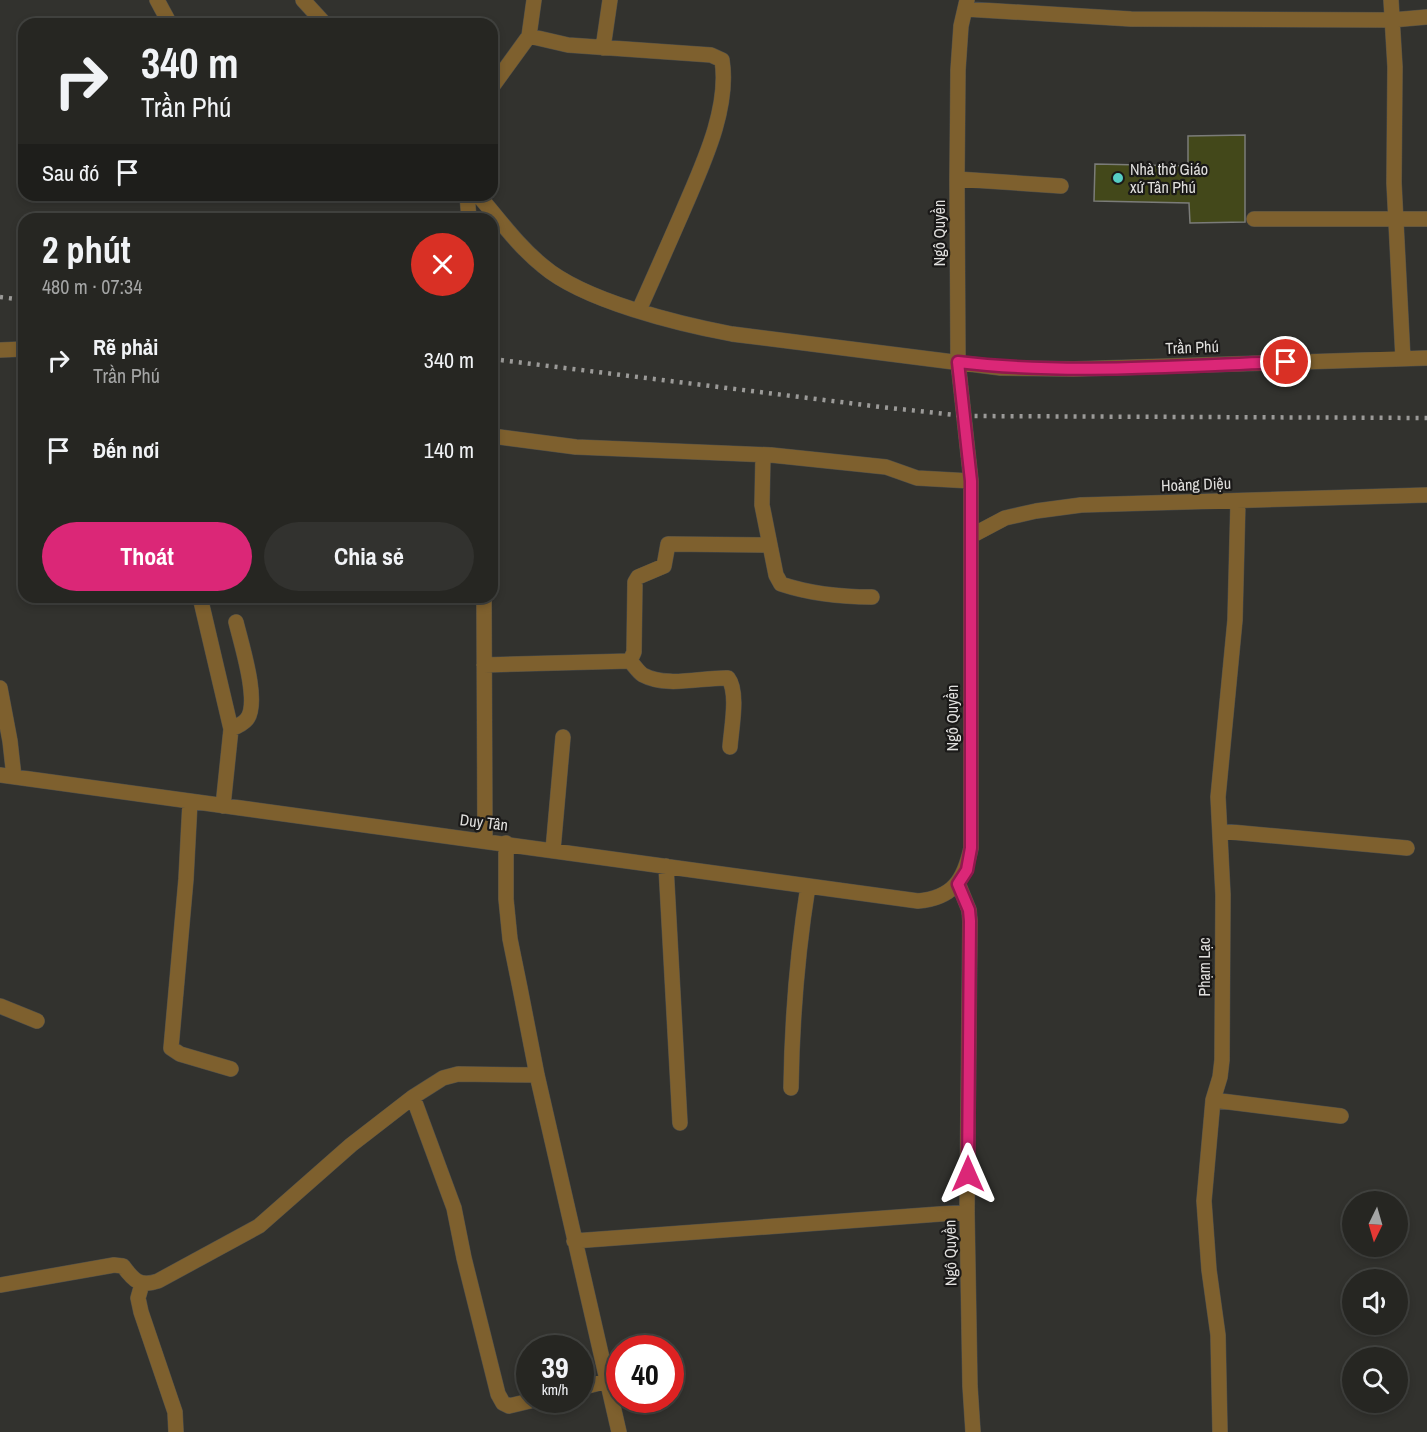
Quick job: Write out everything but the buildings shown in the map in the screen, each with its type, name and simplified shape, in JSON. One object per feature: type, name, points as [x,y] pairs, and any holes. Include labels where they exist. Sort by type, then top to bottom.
[{"type":"street","points":[[157,0],[167,18]]},
{"type":"street","points":[[303,0],[320,18]]},
{"type":"street","points":[[498,79],[529,36],[534,0]]},
{"type":"street","points":[[603,48],[610,0]]},
{"type":"street","points":[[1392,0],[1395,67],[1394,183],[1403,359]]},
{"type":"street","points":[[966,4],[1131,19],[1392,20],[1427,17]]},
{"type":"street","name":"Ngô Quyền","points":[[966,4],[958,70],[958,362],[971,481],[971,848],[967,870],[958,884],[969,910],[970,921],[967,1212],[973,1432]]},
{"type":"street","points":[[529,36],[568,45],[711,56],[722,60],[724,72],[710,148],[639,310]]},
{"type":"street","points":[[957,179],[1061,186]]},
{"type":"street","name":"Trần Phú","points":[[484,201],[495,213]]},
{"type":"street","name":"Trần Phú","points":[[498,217],[545,268],[592,294],[693,326],[732,334],[1001,368],[1064,369],[1427,358]]},
{"type":"street","points":[[1254,219],[1397,221],[1427,219]]},
{"type":"street","points":[[0,350],[18,349]]},
{"type":"street","points":[[498,437],[576,447],[763,455],[886,466],[905,476],[971,481]]},
{"type":"street","points":[[763,455],[762,505],[776,575],[782,584],[803,591],[848,597],[872,597]]},
{"type":"street","name":"Hoàng Diệu","points":[[971,536],[1005,518],[1081,505],[1427,495]]},
{"type":"street","name":"Phạm Lạc","points":[[1220,1432],[1218,1335],[1209,1270],[1204,1201],[1214,1100],[1222,1060],[1223,896],[1219,774],[1235,620],[1238,501]]},
{"type":"street","points":[[630,662],[634,652],[635,582],[638,578],[664,566],[668,544],[770,545]]},
{"type":"street","points":[[201,603],[231,729],[223,806]]},
{"type":"street","points":[[484,603],[485,840]]},
{"type":"street","points":[[231,729],[247,719],[251,709],[251,694],[236,622]]},
{"type":"street","points":[[484,665],[630,662],[643,675],[657,678],[678,681],[728,678],[732,684],[733,694],[730,747]]},
{"type":"street","points":[[0,688],[10,741],[7,776]]},
{"type":"street","points":[[553,850],[563,737]]},
{"type":"street","name":"Duy Tân","points":[[7,776],[918,901],[930,900],[958,884]]},
{"type":"street","points":[[190,802],[186,879],[171,1048],[180,1054],[231,1069]]},
{"type":"street","points":[[1220,831],[1407,848]]},
{"type":"street","points":[[506,843],[506,899],[510,939],[537,1075],[606,1378]]},
{"type":"street","points":[[666,866],[680,1123]]},
{"type":"street","points":[[791,1088],[792,1015],[797,957],[808,886]]},
{"type":"street","points":[[0,1006],[38,1021]]},
{"type":"street","points":[[0,1286],[114,1265],[123,1266],[134,1281],[142,1284],[158,1281],[259,1226],[351,1145],[413,1097],[443,1078],[458,1074],[537,1075]]},
{"type":"street","points":[[413,1097],[454,1208],[498,1394],[503,1403],[510,1406],[516,1404]]},
{"type":"street","points":[[1214,1100],[1341,1116]]},
{"type":"street","points":[[574,1240],[967,1212]]},
{"type":"street","points":[[142,1284],[138,1298],[141,1312],[175,1412],[176,1432]]},
{"type":"street","points":[[614,1413],[619,1432]]},
{"type":"railway","points":[[0,297],[18,299]]},
{"type":"railway","points":[[498,360],[965,416],[1427,418]]},
{"type":"place","name":"Nhà thờ Giáo xứ Tân Phú","points":[[1118,178]]},
{"type":"route","points":[[968,1174],[970,921],[969,910],[958,884],[967,870],[971,848],[971,481],[958,362],[1001,368],[1055,369],[1286,362]]}]
